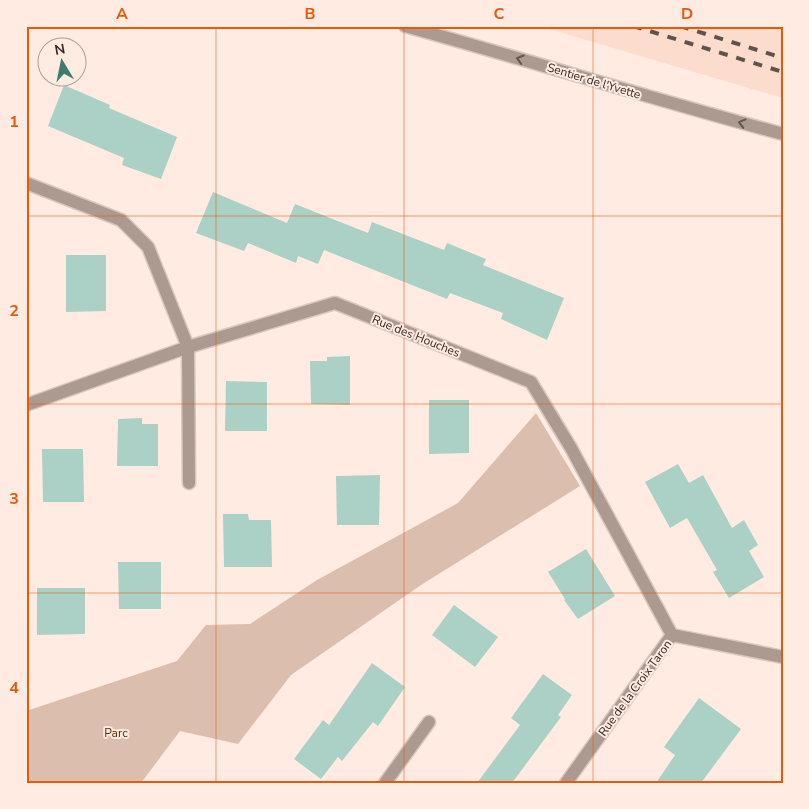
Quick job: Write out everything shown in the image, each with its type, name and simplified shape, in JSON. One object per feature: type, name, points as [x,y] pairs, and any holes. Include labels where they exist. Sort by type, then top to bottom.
[{"type":"street","name":"Sentier de l'Yvette","points":[[405,26],[621,90],[783,134]]},
{"type":"street","points":[[26,183],[121,220],[148,247],[188,347],[189,483]]},
{"type":"street","name":"Rue des Houches","points":[[26,405],[188,347],[335,303],[531,382],[571,448],[672,635]]},
{"type":"street","name":"Rue de la Croix Taron","points":[[566,783],[672,635],[783,657]]},
{"type":"street","points":[[385,783],[429,722]]},
{"type":"shaded area","points":[[539,26],[772,26],[783,30],[783,98]]},
{"type":"green space","name":"Parc","points":[[536,413],[580,486],[421,585],[291,675],[238,744],[180,731],[141,783],[26,783],[26,711],[177,661],[206,625],[250,624],[317,580],[458,503]]},
{"type":"building","points":[[63,88],[71,88],[110,105],[109,108],[177,137],[161,179],[122,165],[124,158],[48,126]]},
{"type":"building","points":[[213,192],[287,223],[295,204],[368,233],[372,222],[444,250],[447,243],[486,259],[483,265],[564,298],[547,340],[501,319],[503,313],[450,293],[447,299],[324,250],[318,264],[298,256],[296,263],[248,243],[244,251],[196,233]]},
{"type":"building","points":[[66,255],[106,255],[106,311],[66,312]]},
{"type":"building","points":[[350,356],[350,405],[311,404],[310,361],[327,361],[327,357]]},
{"type":"building","points":[[226,381],[267,382],[267,431],[225,431]]},
{"type":"building","points":[[429,400],[469,400],[469,453],[429,454]]},
{"type":"building","points":[[142,418],[142,424],[158,424],[158,466],[117,466],[118,419]]},
{"type":"building","points":[[42,449],[83,449],[84,502],[43,502]]},
{"type":"building","points":[[678,464],[689,483],[703,475],[732,528],[744,520],[758,545],[749,551],[764,577],[729,598],[713,572],[717,570],[687,518],[670,528],[645,482]]},
{"type":"building","points":[[380,475],[379,525],[337,525],[336,476]]},
{"type":"building","points":[[223,514],[248,514],[249,520],[271,520],[272,567],[224,567]]},
{"type":"building","points":[[586,549],[615,596],[578,619],[564,600],[548,572]]},
{"type":"building","points":[[118,562],[161,562],[161,609],[119,609]]},
{"type":"building","points":[[37,588],[85,588],[85,634],[37,635]]},
{"type":"building","points":[[454,605],[498,637],[475,667],[432,635]]},
{"type":"building","points":[[372,663],[405,687],[378,726],[373,722],[342,761],[338,757],[321,779],[294,759],[323,720],[329,725]]},
{"type":"building","points":[[543,674],[572,695],[558,715],[561,717],[512,783],[477,783],[520,725],[511,718]]},
{"type":"building","points":[[699,698],[741,729],[701,783],[656,783],[675,755],[664,747]]},
{"type":"railway","points":[[633,26],[783,72]]},
{"type":"railway","points":[[680,26],[783,58]]}]
